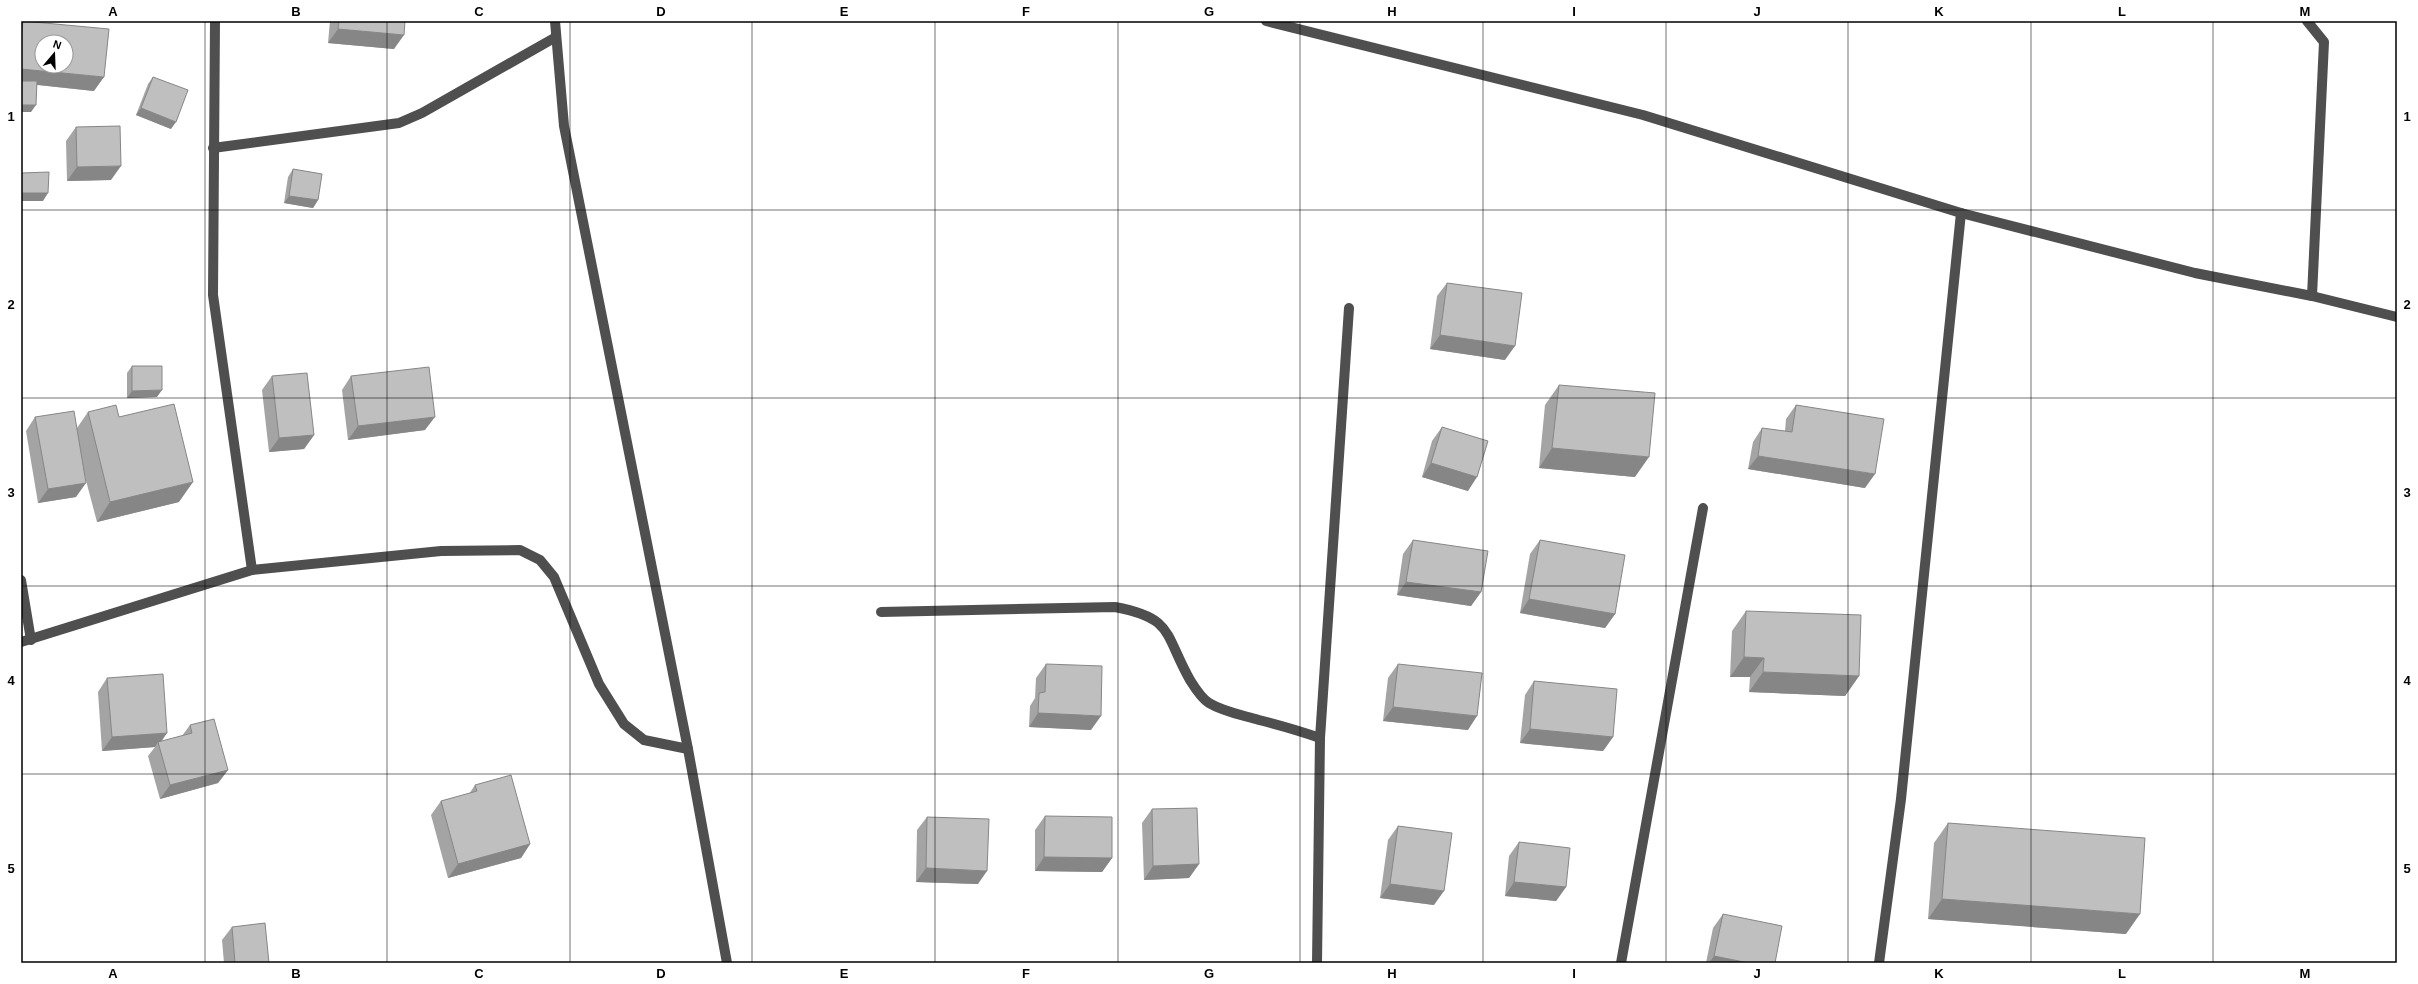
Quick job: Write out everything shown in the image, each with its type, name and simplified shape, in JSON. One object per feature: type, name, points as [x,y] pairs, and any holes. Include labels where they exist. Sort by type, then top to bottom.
[{"type":"street","points":[[215,21],[212,148],[213,295],[252,570]]},
{"type":"street","points":[[555,21],[564,126],[688,749],[727,963]]},
{"type":"street","points":[[1266,21],[1643,115],[1961,213],[2195,273],[2312,296],[2397,317]]},
{"type":"street","points":[[2307,21],[2324,42],[2312,296]]},
{"type":"street","points":[[212,148],[399,123],[422,113],[556,37]]},
{"type":"street","points":[[1879,963],[1901,798],[1961,213]]},
{"type":"street","points":[[1317,963],[1320,738],[1349,308]]},
{"type":"street","points":[[1620,963],[1703,508]]},
{"type":"street","points":[[21,580],[26,641],[252,570],[441,551],[520,550],[540,560],[554,577],[599,684],[624,724],[644,740],[688,749]]},
{"type":"street","points":[[881,612],[1115,606],[1140,612],[1160,622],[1172,641],[1182,665],[1195,689],[1209,703],[1228,712],[1320,738]]},
{"type":"building","points":[[23,21],[109,29],[104,77],[73,74],[74,34],[34,34],[34,70],[21,69],[21,38]]},
{"type":"building","points":[[339,21],[405,21],[404,35],[338,29]]},
{"type":"building","points":[[153,77],[188,90],[176,122],[141,108]]},
{"type":"building","points":[[21,81],[37,81],[36,105],[21,105]]},
{"type":"building","points":[[120,126],[121,166],[77,167],[76,127]]},
{"type":"building","points":[[293,169],[322,174],[318,200],[289,196]]},
{"type":"building","points":[[49,172],[48,193],[21,193],[21,173]]},
{"type":"building","points":[[1447,283],[1522,293],[1515,346],[1440,335]]},
{"type":"building","points":[[132,366],[162,366],[162,390],[132,391]]},
{"type":"building","points":[[429,367],[435,417],[358,426],[351,376]]},
{"type":"building","points":[[307,373],[314,435],[279,438],[272,376]]},
{"type":"building","points":[[1559,385],[1655,393],[1649,457],[1552,448]]},
{"type":"building","points":[[174,404],[193,482],[110,502],[88,412],[116,405],[119,417]]},
{"type":"building","points":[[1796,405],[1884,419],[1875,474],[1758,456],[1762,428],[1792,432]]},
{"type":"building","points":[[74,411],[86,483],[48,489],[35,417]]},
{"type":"building","points":[[1442,427],[1488,441],[1477,477],[1431,463]]},
{"type":"building","points":[[1413,540],[1488,551],[1481,592],[1406,582]]},
{"type":"building","points":[[1540,540],[1625,555],[1615,614],[1529,599]]},
{"type":"building","points":[[1746,611],[1861,615],[1859,676],[1763,672],[1764,658],[1744,657]]},
{"type":"building","points":[[1046,664],[1102,666],[1101,716],[1038,713],[1039,693],[1045,692]]},
{"type":"building","points":[[1398,664],[1482,673],[1477,716],[1393,707]]},
{"type":"building","points":[[163,674],[167,733],[112,737],[107,678]]},
{"type":"building","points":[[1534,681],[1617,689],[1613,737],[1530,729]]},
{"type":"building","points":[[214,719],[228,770],[170,785],[158,742],[192,733],[190,725]]},
{"type":"building","points":[[511,775],[530,844],[458,864],[441,801],[477,791],[475,785]]},
{"type":"building","points":[[1197,808],[1199,864],[1153,866],[1152,809]]},
{"type":"building","points":[[1045,816],[1112,817],[1112,858],[1044,857]]},
{"type":"building","points":[[927,817],[989,819],[987,871],[926,868]]},
{"type":"building","points":[[1948,823],[2145,838],[2140,914],[1942,899]]},
{"type":"building","points":[[1398,826],[1452,833],[1444,891],[1390,884]]},
{"type":"building","points":[[1519,842],[1570,848],[1566,887],[1514,882]]},
{"type":"building","points":[[1723,914],[1782,926],[1775,963],[1749,963],[1714,956]]},
{"type":"building","points":[[265,923],[269,963],[235,963],[232,927]]}]
